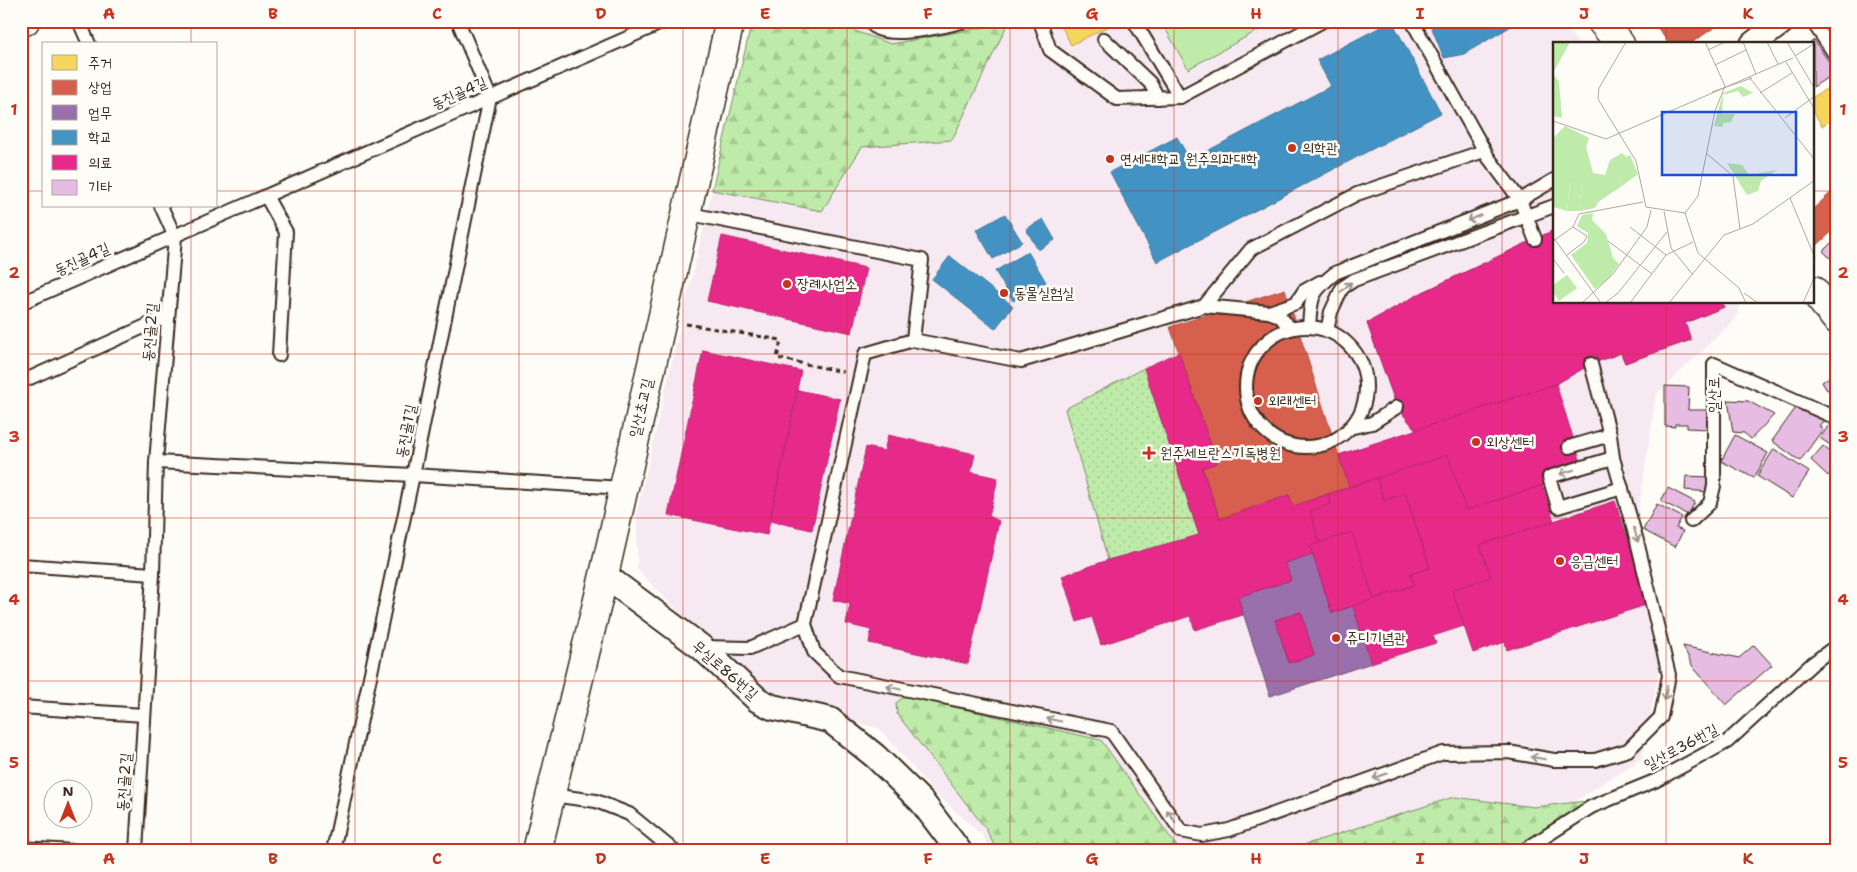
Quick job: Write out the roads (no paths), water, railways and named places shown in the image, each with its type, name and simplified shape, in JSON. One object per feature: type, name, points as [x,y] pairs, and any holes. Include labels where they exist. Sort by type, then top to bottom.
[{"type":"street","points":[[21,23],[25,21]]},
{"type":"street","name":"일산초교길","points":[[538,851],[604,574],[730,21]]},
{"type":"street","points":[[1601,21],[1618,42]]},
{"type":"street","points":[[1756,42],[1783,21]]},
{"type":"street","points":[[1814,291],[1836,319]]},
{"type":"street","name":"무실로86번길","points":[[604,574],[701,647],[758,700],[772,706],[830,720],[875,756],[922,802],[959,851]]},
{"type":"lane","points":[[79,21],[88,42]]},
{"type":"lane","points":[[458,21],[490,97]]},
{"type":"lane","name":"동진골4길","points":[[21,304],[666,21]]},
{"type":"lane","points":[[869,21],[877,29],[898,33],[965,21]]},
{"type":"lane","points":[[1040,21],[1050,50],[1117,99],[1180,97],[1324,21]]},
{"type":"lane","points":[[1134,21],[1180,97]]},
{"type":"lane","points":[[1412,21],[1484,151],[1520,200],[1535,239]]},
{"type":"lane","points":[[1812,21],[1836,56]]},
{"type":"lane","points":[[1104,39],[1150,83],[1158,98]]},
{"type":"lane","name":"동진골1길","points":[[333,851],[413,475],[490,97]]},
{"type":"lane","points":[[1204,306],[1250,249],[1357,194],[1484,151]]},
{"type":"lane","points":[[1269,312],[1296,303],[1304,291],[1335,273],[1520,200],[1553,181]]},
{"type":"lane","points":[[266,196],[286,232],[279,355]]},
{"type":"lane","points":[[1327,331],[1331,312],[1342,288],[1354,280],[1553,206]]},
{"type":"lane","name":"동진골2길","points":[[136,851],[153,574],[156,462],[175,237],[162,208]]},
{"type":"lane","points":[[685,213],[922,260],[913,340]]},
{"type":"lane","points":[[1309,327],[1311,301],[1319,286],[1335,273]]},
{"type":"lane","points":[[1290,329],[1280,316],[1269,312],[1204,306],[1021,361],[913,340],[865,354],[805,624],[814,652],[839,676],[1111,732],[1182,831],[1202,835],[1229,830],[1443,753],[1508,752],[1554,760],[1595,760],[1628,750],[1661,717],[1669,675],[1637,541],[1591,364]]},
{"type":"lane","points":[[21,382],[168,316]]},
{"type":"lane","points":[[1309,327],[1327,331],[1343,340],[1356,353],[1364,370],[1366,388],[1364,398],[1358,418],[1336,439],[1317,446],[1296,447],[1277,440],[1261,427],[1250,410],[1245,390],[1248,370],[1257,352],[1272,338],[1290,329],[1309,327]]},
{"type":"lane","name":"일산로","points":[[1691,522],[1710,503],[1714,486],[1714,364],[1836,418]]},
{"type":"lane","points":[[1349,428],[1372,423],[1397,407],[1382,410],[1372,409],[1364,398]]},
{"type":"lane","points":[[1569,447],[1610,434]]},
{"type":"lane","points":[[1614,458],[1549,477],[1558,507],[1622,488]]},
{"type":"lane","points":[[156,462],[623,488]]},
{"type":"lane","points":[[21,565],[153,574]]},
{"type":"lane","points":[[701,647],[750,648],[805,624]]},
{"type":"lane","name":"일산로36번길","points":[[1523,851],[1591,807],[1656,780],[1727,742],[1813,663],[1836,646]]},
{"type":"lane","points":[[21,708],[144,715]]},
{"type":"lane","points":[[551,795],[596,802],[629,814],[674,851]]},
{"type":"lane","points":[[21,848],[74,851]]},
{"type":"place","name":"의학관","points":[[1292,148]]},
{"type":"place","name":"연세대학교 원주의과대학","points":[[1110,159]]},
{"type":"place","name":"장례사업소","points":[[787,284]]},
{"type":"place","name":"동물실험실","points":[[1004,293]]},
{"type":"place","name":"외래센터","points":[[1258,401]]},
{"type":"place","name":"외상센터","points":[[1476,442]]},
{"type":"place","name":"원주세브란스기독병원","points":[[1149,453]]},
{"type":"place","name":"응급센터","points":[[1560,561]]},
{"type":"place","name":"쥬디기념관","points":[[1336,638]]}]
